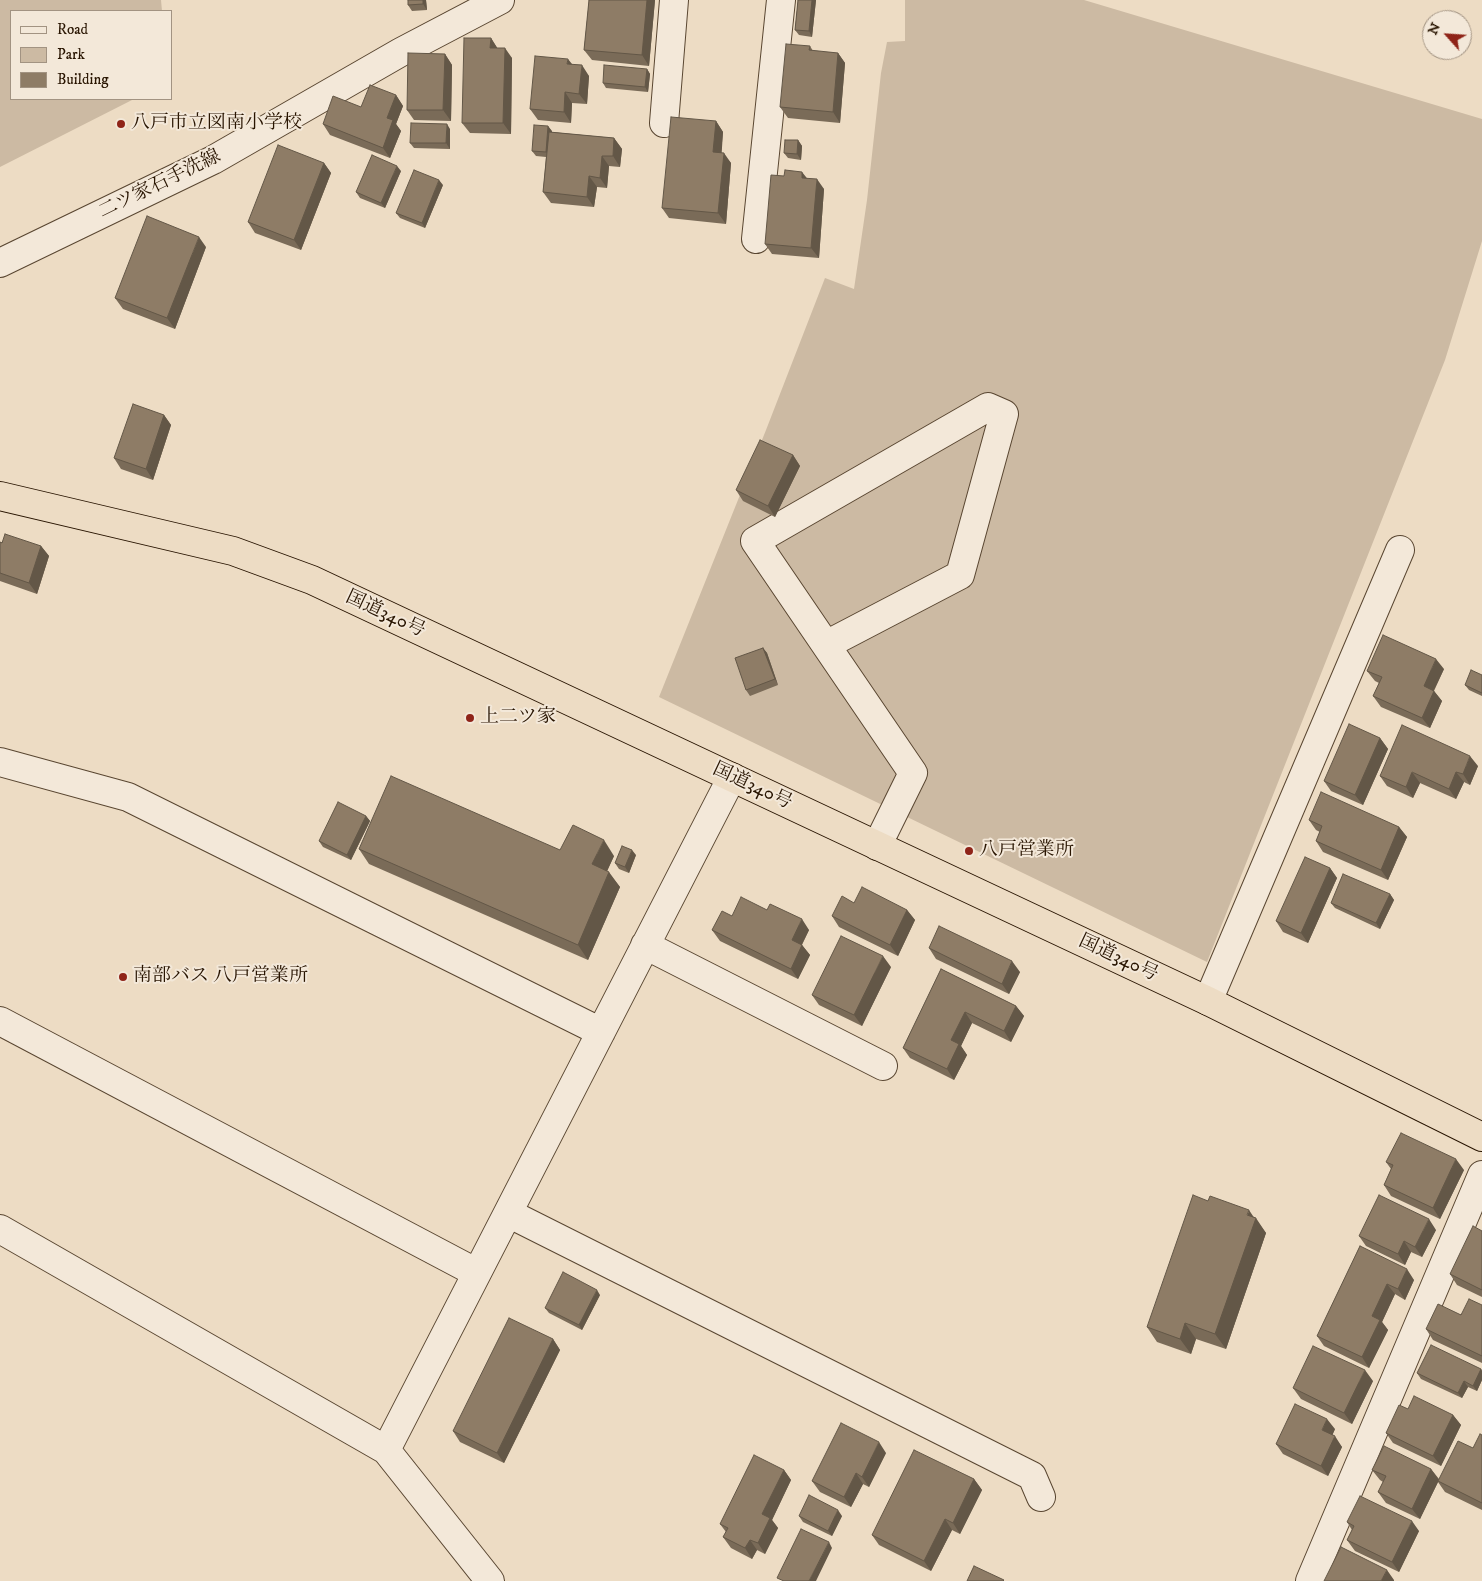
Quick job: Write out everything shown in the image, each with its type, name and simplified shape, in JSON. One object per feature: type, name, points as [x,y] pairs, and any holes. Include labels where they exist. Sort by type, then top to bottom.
[{"type":"highway","name":"国道340号","points":[[0,496],[233,551],[312,580],[1208,1001],[1482,1137]]},
{"type":"street","name":"二ツ家石手洗線","points":[[0,263],[213,160],[401,52],[500,0]]},
{"type":"street","points":[[664,123],[674,0]]},
{"type":"street","points":[[756,239],[781,0]]},
{"type":"street","points":[[826,645],[960,574],[1004,414],[988,407],[755,541],[913,773],[877,846]]},
{"type":"street","points":[[1208,1001],[1400,550]]},
{"type":"street","points":[[0,762],[128,797],[601,1032]]},
{"type":"street","points":[[386,1450],[732,777]]},
{"type":"street","points":[[645,945],[883,1066]]},
{"type":"street","points":[[0,1021],[477,1273]]},
{"type":"street","points":[[1310,1581],[1482,1175]]},
{"type":"street","points":[[508,1214],[1032,1476],[1041,1497]]},
{"type":"street","points":[[0,1229],[386,1450],[490,1581]]},
{"type":"green space","points":[[0,0],[161,0],[162,10],[10,10],[10,100],[132,100],[0,167]]},
{"type":"green space","points":[[905,0],[1084,0],[1482,119],[1482,241],[1445,360],[1207,962],[659,697],[825,278],[854,289],[867,200],[881,73],[887,42],[905,41]]},
{"type":"building","points":[[408,0],[423,0],[423,4],[408,5]]},
{"type":"building","points":[[589,0],[647,0],[642,55],[584,50]]},
{"type":"building","points":[[798,0],[812,0],[809,31],[795,30]]},
{"type":"building","points":[[464,38],[491,38],[490,48],[505,48],[503,123],[462,123]]},
{"type":"building","points":[[786,44],[810,46],[809,50],[838,53],[833,112],[780,107]]},
{"type":"building","points":[[408,53],[445,54],[443,110],[407,110]]},
{"type":"building","points":[[535,56],[568,59],[567,64],[582,65],[579,94],[565,92],[564,112],[530,109]]},
{"type":"building","points":[[604,65],[647,69],[645,87],[603,83]]},
{"type":"building","points":[[370,85],[396,95],[387,118],[393,120],[383,148],[323,124],[333,96],[361,107]]},
{"type":"building","points":[[671,117],[716,121],[713,152],[724,153],[718,213],[662,208]]},
{"type":"building","points":[[411,123],[447,124],[446,143],[410,143]]},
{"type":"building","points":[[534,125],[548,126],[546,152],[532,151]]},
{"type":"building","points":[[549,132],[614,138],[613,156],[602,156],[600,178],[589,176],[587,197],[543,192]]},
{"type":"building","points":[[785,140],[798,140],[797,154],[784,153]]},
{"type":"building","points":[[278,145],[324,163],[294,240],[248,222]]},
{"type":"building","points":[[372,155],[397,166],[381,203],[356,192]]},
{"type":"building","points":[[414,170],[439,180],[422,223],[396,213]]},
{"type":"building","points":[[785,170],[802,172],[802,178],[817,179],[811,248],[765,244],[771,175],[784,176]]},
{"type":"building","points":[[147,216],[199,237],[167,318],[115,298]]},
{"type":"building","points":[[133,404],[164,415],[146,469],[114,458]]},
{"type":"building","points":[[760,440],[793,455],[768,506],[736,490]]},
{"type":"building","points":[[5,534],[41,546],[29,583],[0,573],[0,542],[2,543]]},
{"type":"building","points":[[1383,635],[1436,659],[1424,686],[1434,691],[1422,718],[1373,696],[1382,677],[1367,671]]},
{"type":"building","points":[[763,648],[775,679],[746,690],[735,658]]},
{"type":"building","points":[[1471,670],[1482,675],[1482,693],[1465,685]]},
{"type":"building","points":[[1349,724],[1380,738],[1355,795],[1324,781]]},
{"type":"building","points":[[1402,725],[1470,756],[1463,774],[1456,772],[1449,789],[1412,772],[1406,787],[1380,776]]},
{"type":"building","points":[[391,776],[560,850],[573,825],[604,840],[592,864],[609,872],[578,945],[359,849]]},
{"type":"building","points":[[1321,792],[1399,827],[1381,870],[1316,841],[1322,826],[1309,820]]},
{"type":"building","points":[[338,802],[366,816],[347,855],[319,841]]},
{"type":"building","points":[[622,846],[632,850],[625,867],[615,863]]},
{"type":"building","points":[[1305,857],[1330,868],[1301,933],[1276,921]]},
{"type":"building","points":[[1343,874],[1390,894],[1376,923],[1331,903]]},
{"type":"building","points":[[862,887],[907,910],[890,945],[832,916],[842,896],[854,903]]},
{"type":"building","points":[[741,897],[767,910],[770,904],[802,919],[792,940],[802,945],[791,969],[712,930],[722,911],[732,916]]},
{"type":"building","points":[[939,926],[1012,961],[1002,984],[929,948]]},
{"type":"building","points":[[841,936],[883,956],[854,1015],[812,995]]},
{"type":"building","points":[[941,969],[1016,1006],[1004,1031],[965,1012],[951,1040],[959,1044],[947,1069],[903,1048]]},
{"type":"building","points":[[1401,1133],[1456,1159],[1433,1208],[1384,1185],[1393,1165],[1386,1162]]},
{"type":"building","points":[[1193,1195],[1208,1201],[1210,1196],[1249,1210],[1247,1215],[1256,1218],[1215,1334],[1185,1323],[1180,1339],[1147,1327]]},
{"type":"building","points":[[1379,1195],[1429,1219],[1415,1247],[1404,1241],[1398,1254],[1359,1236]]},
{"type":"building","points":[[1473,1226],[1482,1231],[1482,1290],[1450,1274]]},
{"type":"building","points":[[1360,1246],[1407,1269],[1398,1289],[1387,1284],[1372,1316],[1380,1320],[1362,1357],[1317,1336]]},
{"type":"building","points":[[563,1272],[597,1290],[579,1325],[545,1308]]},
{"type":"building","points":[[1469,1299],[1482,1305],[1482,1356],[1426,1329],[1438,1304],[1461,1315]]},
{"type":"building","points":[[509,1318],[553,1339],[497,1453],[453,1431]]},
{"type":"building","points":[[1431,1345],[1481,1369],[1473,1386],[1464,1381],[1458,1393],[1417,1373]]},
{"type":"building","points":[[1313,1346],[1365,1370],[1344,1413],[1293,1388]]},
{"type":"building","points":[[1414,1396],[1453,1415],[1433,1456],[1386,1433],[1399,1405],[1408,1409]]},
{"type":"building","points":[[1295,1404],[1327,1419],[1322,1430],[1335,1436],[1321,1466],[1276,1444]]},
{"type":"building","points":[[841,1423],[879,1442],[862,1477],[856,1473],[844,1497],[812,1481]]},
{"type":"building","points":[[1480,1434],[1482,1435],[1482,1503],[1438,1481],[1458,1441],[1473,1448]]},
{"type":"building","points":[[1384,1446],[1431,1469],[1412,1509],[1378,1492],[1386,1476],[1372,1470]]},
{"type":"building","points":[[914,1450],[974,1479],[953,1523],[945,1519],[924,1561],[872,1535]]},
{"type":"building","points":[[754,1455],[784,1470],[762,1514],[770,1518],[758,1543],[750,1540],[745,1548],[723,1537],[728,1528],[720,1524]]},
{"type":"building","points":[[809,1495],[838,1510],[828,1531],[799,1516]]},
{"type":"building","points":[[1360,1496],[1412,1521],[1392,1562],[1347,1540],[1354,1526],[1347,1522]]},
{"type":"building","points":[[801,1529],[829,1542],[809,1581],[784,1581],[777,1578]]},
{"type":"building","points":[[1341,1547],[1387,1570],[1381,1581],[1324,1581]]},
{"type":"building","points":[[974,1566],[1004,1580],[967,1581]]},
{"type":"place","name":"八戸市立図南小学校","points":[[121,124]]},
{"type":"place","name":"上二ツ家","points":[[470,718]]},
{"type":"place","name":"八戸営業所","points":[[969,851]]},
{"type":"place","name":"南部バス 八戸営業所","points":[[123,977]]}]
